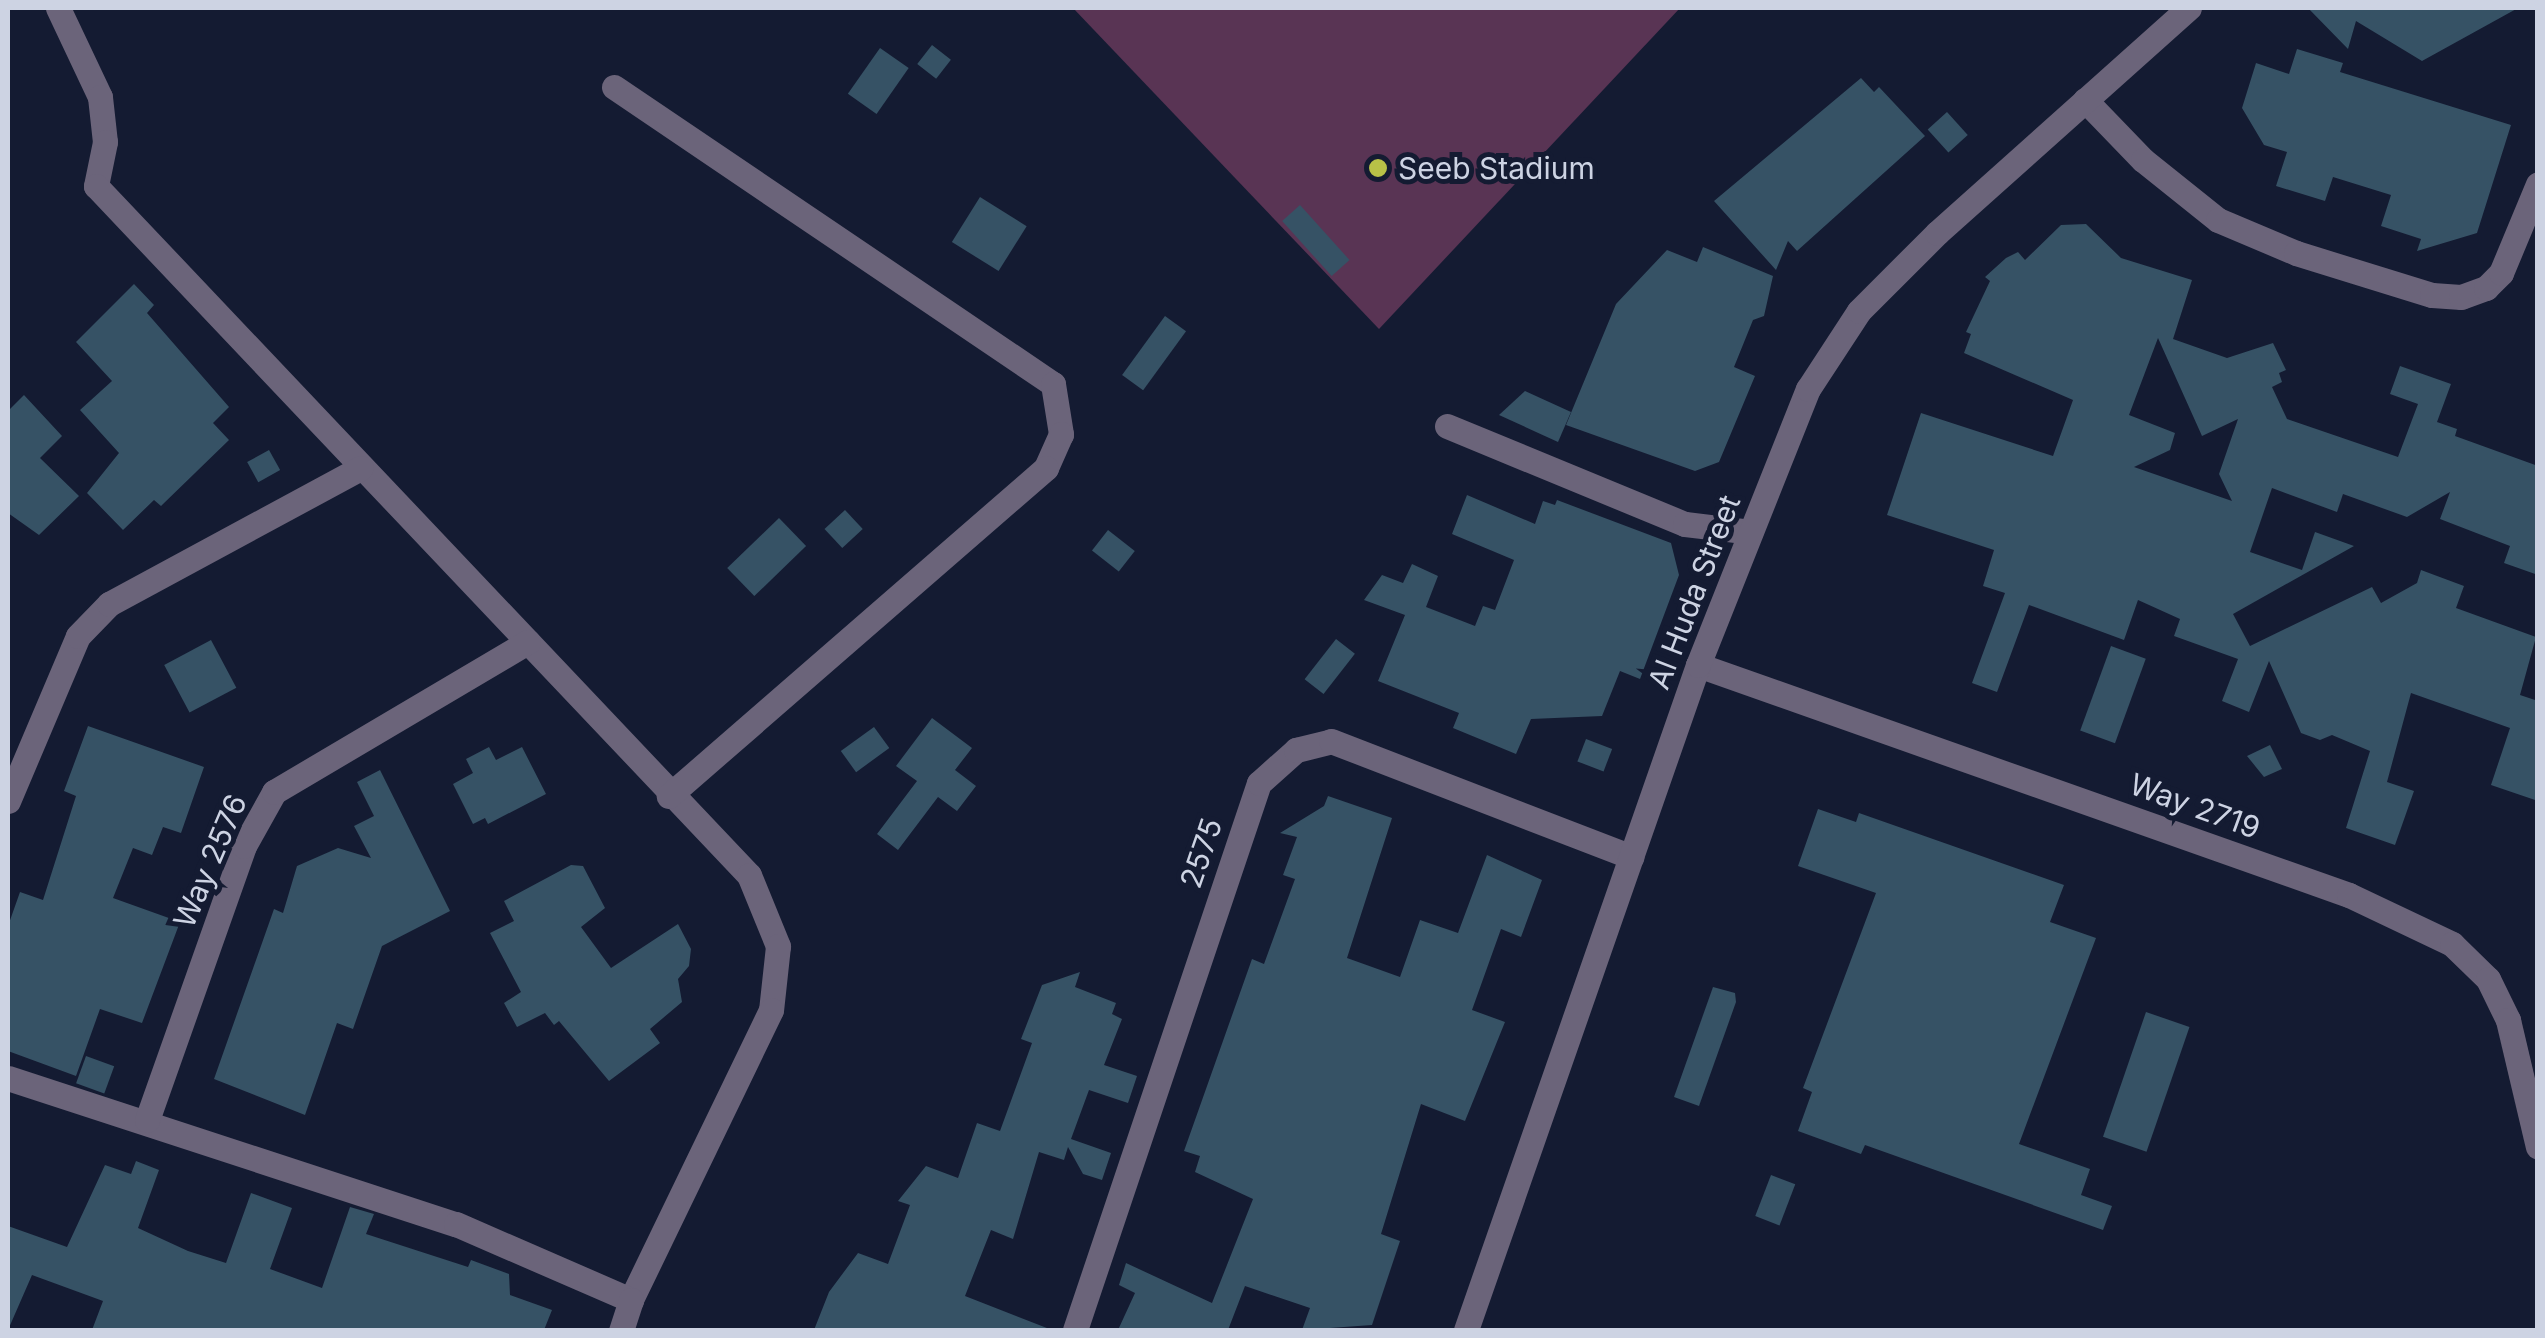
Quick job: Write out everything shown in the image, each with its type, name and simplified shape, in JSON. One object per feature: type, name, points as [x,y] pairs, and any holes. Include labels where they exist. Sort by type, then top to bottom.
[{"type":"street","points":[[58,8],[100,97],[104,142],[96,186],[669,796],[748,875],[778,946],[771,1010],[631,1300],[621,1330]]},
{"type":"street","name":"Al Huda Street","points":[[1466,1330],[1698,665],[1808,389],[1860,311],[2189,8]]},
{"type":"street","points":[[614,87],[1053,384],[1061,434],[1046,468],[669,796]]},
{"type":"street","points":[[2085,100],[2154,170],[2218,220],[2296,253],[2432,294],[2461,297],[2486,288],[2501,273],[2538,184]]},
{"type":"street","points":[[1448,426],[1686,524],[1752,532]]},
{"type":"street","points":[[8,801],[78,636],[109,604],[361,468]]},
{"type":"street","name":"Way 2576","points":[[147,1120],[244,846],[274,792],[528,642]]},
{"type":"street","name":"Way 2719","points":[[1698,665],[2348,895],[2452,944],[2488,979],[2508,1020],[2538,1147]]},
{"type":"street","name":"2575","points":[[1075,1330],[1260,783],[1296,750],[1332,741],[1632,857]]},
{"type":"street","points":[[8,1078],[147,1120],[456,1224],[631,1300]]},
{"type":"shaded area","name":"Seeb Stadium","points":[[1073,8],[1680,8],[1379,329]]},
{"type":"building","points":[[2308,8],[2518,8],[2422,61],[2356,21],[2348,49]]},
{"type":"building","points":[[932,45],[951,60],[936,79],[917,64]]},
{"type":"building","points":[[880,48],[909,68],[877,114],[848,94]]},
{"type":"building","points":[[2297,49],[2343,63],[2340,72],[2511,125],[2477,233],[2417,251],[2421,239],[2381,226],[2391,195],[2333,177],[2325,201],[2276,186],[2287,152],[2264,145],[2242,108],[2256,63],[2289,74]]},
{"type":"building","points":[[1861,78],[1874,92],[1879,87],[1925,136],[1797,251],[1788,241],[1776,270],[1714,201]]},
{"type":"building","points":[[1947,112],[1968,135],[1948,152],[1928,129]]},
{"type":"building","points":[[980,197],[1027,226],[999,271],[952,242]]},
{"type":"building","points":[[1300,205],[1350,260],[1332,276],[1282,221]]},
{"type":"building","points":[[2086,224],[2121,258],[2192,280],[2173,339],[2227,358],[2273,343],[2286,370],[2279,373],[2282,382],[2272,387],[2287,419],[2398,457],[2418,404],[2390,394],[2400,366],[2451,384],[2437,422],[2457,429],[2455,436],[2538,466],[2538,575],[2504,563],[2510,546],[2440,519],[2450,492],[2407,517],[2343,494],[2337,512],[2272,488],[2250,552],[2302,570],[2315,532],[2354,546],[2233,614],[2250,646],[2372,587],[2381,603],[2417,583],[2421,570],[2464,586],[2456,608],[2536,637],[2520,695],[2538,701],[2538,801],[2491,785],[2510,728],[2411,693],[2387,782],[2414,791],[2395,845],[2346,828],[2370,751],[2332,735],[2320,740],[2301,733],[2269,661],[2249,712],[2222,701],[2238,659],[2174,636],[2180,619],[2138,600],[2124,640],[2029,605],[1997,692],[1972,683],[2005,593],[1983,586],[1994,550],[1887,515],[1921,413],[2053,456],[2073,400],[1964,353],[1971,334],[1966,332],[1990,281],[1985,277],[2018,252],[2025,260],[2061,225]],"holes":[[[2158,338],[2202,436],[2238,419],[2219,474],[2232,501],[2134,467],[2170,450],[2175,433],[2129,415]]]},
{"type":"building","points":[[1703,247],[1773,276],[1764,316],[1753,320],[1734,367],[1755,376],[1719,462],[1695,471],[1566,425],[1616,304],[1667,250],[1697,262]]},
{"type":"building","points":[[134,284],[154,305],[147,313],[229,407],[213,423],[229,440],[161,506],[154,500],[123,530],[87,493],[119,453],[80,410],[112,381],[76,342]]},
{"type":"building","points":[[1165,316],[1186,331],[1143,390],[1122,375]]},
{"type":"building","points":[[1525,391],[1571,412],[1558,442],[1499,415]]},
{"type":"building","points":[[24,395],[62,436],[40,458],[79,496],[39,535],[8,513],[8,411]]},
{"type":"building","points":[[269,450],[280,470],[258,482],[247,462]]},
{"type":"building","points":[[1467,495],[1535,524],[1543,501],[1555,505],[1557,500],[1671,543],[1679,575],[1640,679],[1620,671],[1602,716],[1531,719],[1516,754],[1453,728],[1459,713],[1378,681],[1405,615],[1364,600],[1382,575],[1403,583],[1412,564],[1438,576],[1426,607],[1475,626],[1483,606],[1495,610],[1514,560],[1452,534]]},
{"type":"building","points":[[845,510],[863,529],[842,548],[825,529]]},
{"type":"building","points":[[779,518],[806,546],[754,596],[727,568]]},
{"type":"building","points":[[1108,530],[1135,551],[1119,571],[1092,550]]},
{"type":"building","points":[[1336,639],[1355,654],[1324,694],[1305,679]]},
{"type":"building","points":[[211,640],[236,688],[190,713],[164,665]]},
{"type":"building","points":[[2111,646],[2146,659],[2115,743],[2080,731]]},
{"type":"building","points":[[932,718],[972,748],[955,770],[976,786],[957,811],[938,797],[898,850],[877,834],[917,781],[896,766]]},
{"type":"building","points":[[88,726],[204,767],[181,833],[163,827],[152,855],[133,848],[113,898],[180,922],[142,1023],[100,1009],[76,1076],[8,1051],[8,926],[20,892],[43,900],[76,796],[64,791]]},
{"type":"building","points":[[874,727],[889,748],[856,772],[841,751]]},
{"type":"building","points":[[1586,739],[1612,749],[1604,771],[1577,761]]},
{"type":"building","points":[[2270,745],[2282,769],[2264,777],[2247,756]]},
{"type":"building","points":[[489,747],[496,760],[522,747],[546,794],[488,824],[485,818],[473,824],[453,784],[473,773],[466,759]]},
{"type":"building","points":[[380,770],[450,911],[382,946],[353,1029],[337,1023],[305,1115],[214,1079],[274,909],[283,913],[297,866],[338,848],[371,858],[354,826],[374,816],[357,782]]},
{"type":"building","points":[[1328,796],[1392,818],[1347,958],[1400,977],[1420,920],[1458,933],[1487,855],[1542,880],[1521,937],[1501,929],[1472,1010],[1505,1022],[1465,1121],[1421,1104],[1381,1234],[1400,1241],[1372,1325],[1302,1330],[1310,1308],[1245,1286],[1228,1330],[1118,1330],[1135,1293],[1119,1285],[1126,1263],[1212,1303],[1253,1199],[1195,1172],[1200,1156],[1184,1151],[1252,959],[1264,964],[1295,879],[1283,875],[1297,837],[1280,833],[1324,806]]},
{"type":"building","points":[[1818,809],[1856,822],[1859,813],[2064,885],[2050,922],[2096,938],[2019,1144],[2090,1169],[2081,1195],[2112,1206],[2103,1230],[1865,1145],[1861,1154],[1798,1131],[1812,1092],[1803,1088],[1876,893],[1798,866]]},
{"type":"building","points":[[571,865],[583,866],[605,908],[581,927],[611,968],[678,924],[691,949],[689,966],[678,979],[682,1002],[650,1029],[660,1043],[609,1081],[559,1021],[554,1025],[545,1013],[517,1027],[504,1003],[521,992],[490,933],[514,921],[504,901]]},
{"type":"building","points":[[1080,972],[1075,987],[1116,1003],[1112,1014],[1122,1019],[1104,1065],[1137,1076],[1128,1103],[1089,1090],[1071,1139],[1111,1153],[1102,1180],[1083,1174],[1068,1147],[1064,1160],[1039,1152],[1013,1239],[991,1230],[965,1296],[1052,1330],[814,1330],[829,1292],[858,1253],[888,1264],[910,1205],[898,1201],[926,1166],[958,1178],[977,1123],[1000,1131],[1032,1043],[1021,1039],[1042,985]]},
{"type":"building","points":[[1713,987],[1735,993],[1736,1002],[1699,1106],[1674,1097]]},
{"type":"building","points":[[2146,1012],[2189,1027],[2147,1152],[2103,1137]]},
{"type":"building","points":[[86,1056],[114,1066],[104,1094],[76,1083]]},
{"type":"building","points":[[136,1161],[159,1170],[138,1228],[188,1251],[226,1263],[251,1193],[292,1208],[270,1269],[322,1288],[350,1207],[374,1214],[366,1234],[468,1267],[471,1260],[509,1274],[510,1295],[552,1310],[544,1330],[92,1330],[103,1301],[32,1275],[8,1330],[8,1226],[67,1247],[105,1165],[131,1174]]},
{"type":"building","points":[[1771,1175],[1795,1184],[1780,1225],[1755,1216]]},
{"type":"place","name":"Seeb Stadium","points":[[1378,168]]}]
